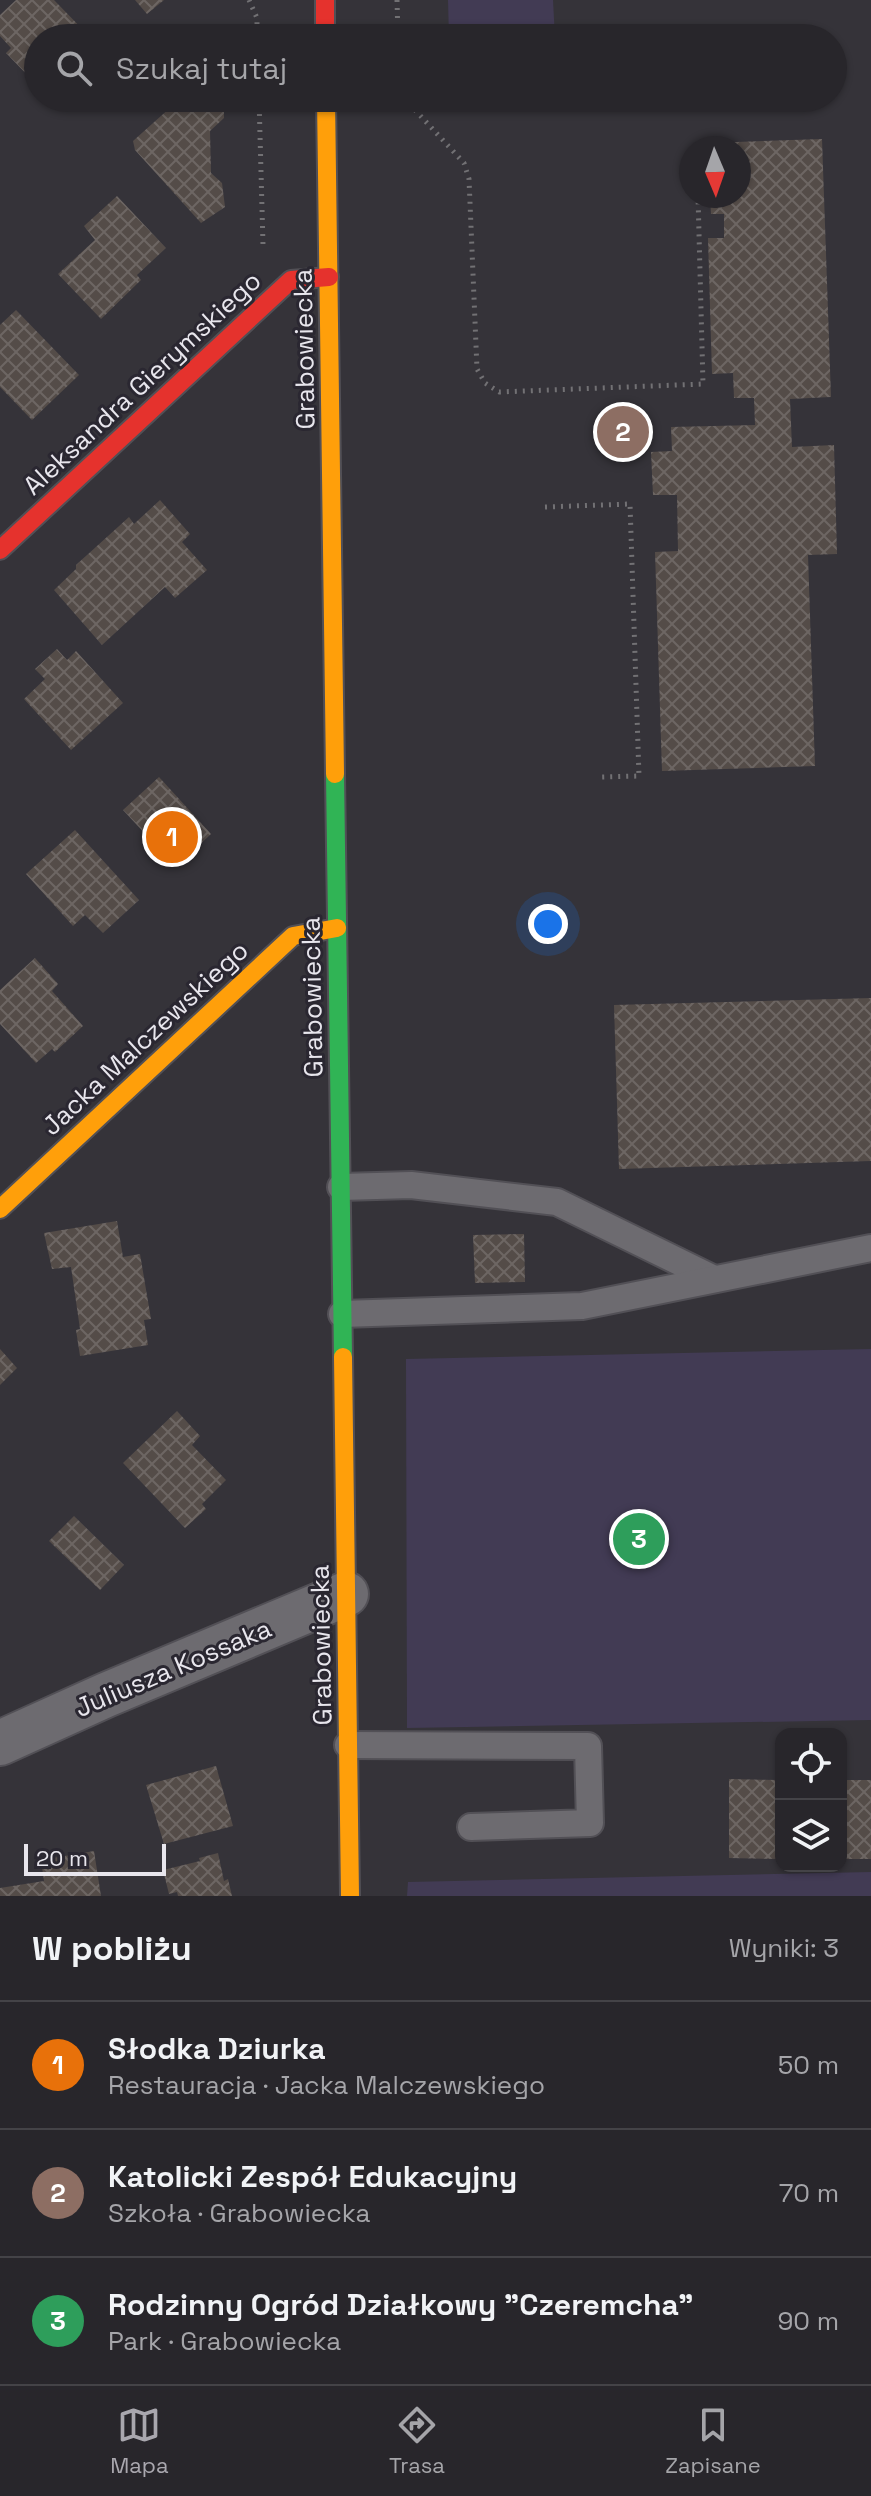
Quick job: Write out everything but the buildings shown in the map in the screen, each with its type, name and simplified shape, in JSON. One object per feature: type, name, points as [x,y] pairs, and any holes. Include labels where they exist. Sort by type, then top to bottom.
[{"type":"street","points":[[325,0],[325,24]]},
{"type":"street","name":"Grabowiecka","points":[[326,112],[350,1896]]},
{"type":"street","name":"Aleksandra Gierymskiego","points":[[0,550],[291,280],[329,277]]},
{"type":"street","name":"Jacka Malczewskiego","points":[[0,1209],[293,936],[337,928]]},
{"type":"street","name":"Juliusza Kossaka","points":[[0,1743],[346,1594]]},
{"type":"lane","points":[[341,1187],[411,1185],[557,1202],[714,1279]]},
{"type":"lane","points":[[342,1314],[582,1306],[871,1248]]},
{"type":"lane","points":[[348,1745],[588,1746],[590,1823],[471,1827]]},
{"type":"path","points":[[249,0],[257,24]]},
{"type":"path","points":[[397,0],[398,24]]},
{"type":"path","points":[[259,112],[264,262],[291,280]]},
{"type":"path","points":[[417,112],[464,163],[469,179],[477,369],[485,383],[499,392],[703,384],[698,208]]},
{"type":"path","points":[[545,507],[630,504],[639,776],[602,777]]},
{"type":"shaded area","points":[[448,0],[553,0],[554,24],[449,24]]},
{"type":"shaded area","points":[[871,1349],[871,1720],[407,1728],[406,1359]]},
{"type":"shaded area","points":[[871,1872],[871,1896],[407,1896],[408,1882]]},
{"type":"traffic: fast","points":[[335,774],[343,1357]]},
{"type":"traffic: slow","points":[[326,112],[335,774]]},
{"type":"traffic: slow","points":[[0,1209],[293,936],[337,928]]},
{"type":"traffic: slow","points":[[343,1357],[350,1896]]},
{"type":"traffic: jam","points":[[325,0],[325,24]]},
{"type":"traffic: jam","points":[[0,550],[291,280],[329,277]]},
{"type":"place","name":"Katolicki Zespół Edukacyjny","points":[[623,432]]},
{"type":"place","name":"Słodka Dziurka","points":[[172,837]]},
{"type":"place","name":"Rodzinny Ogród Działkowy \"Czeremcha\"","points":[[639,1539]]}]
